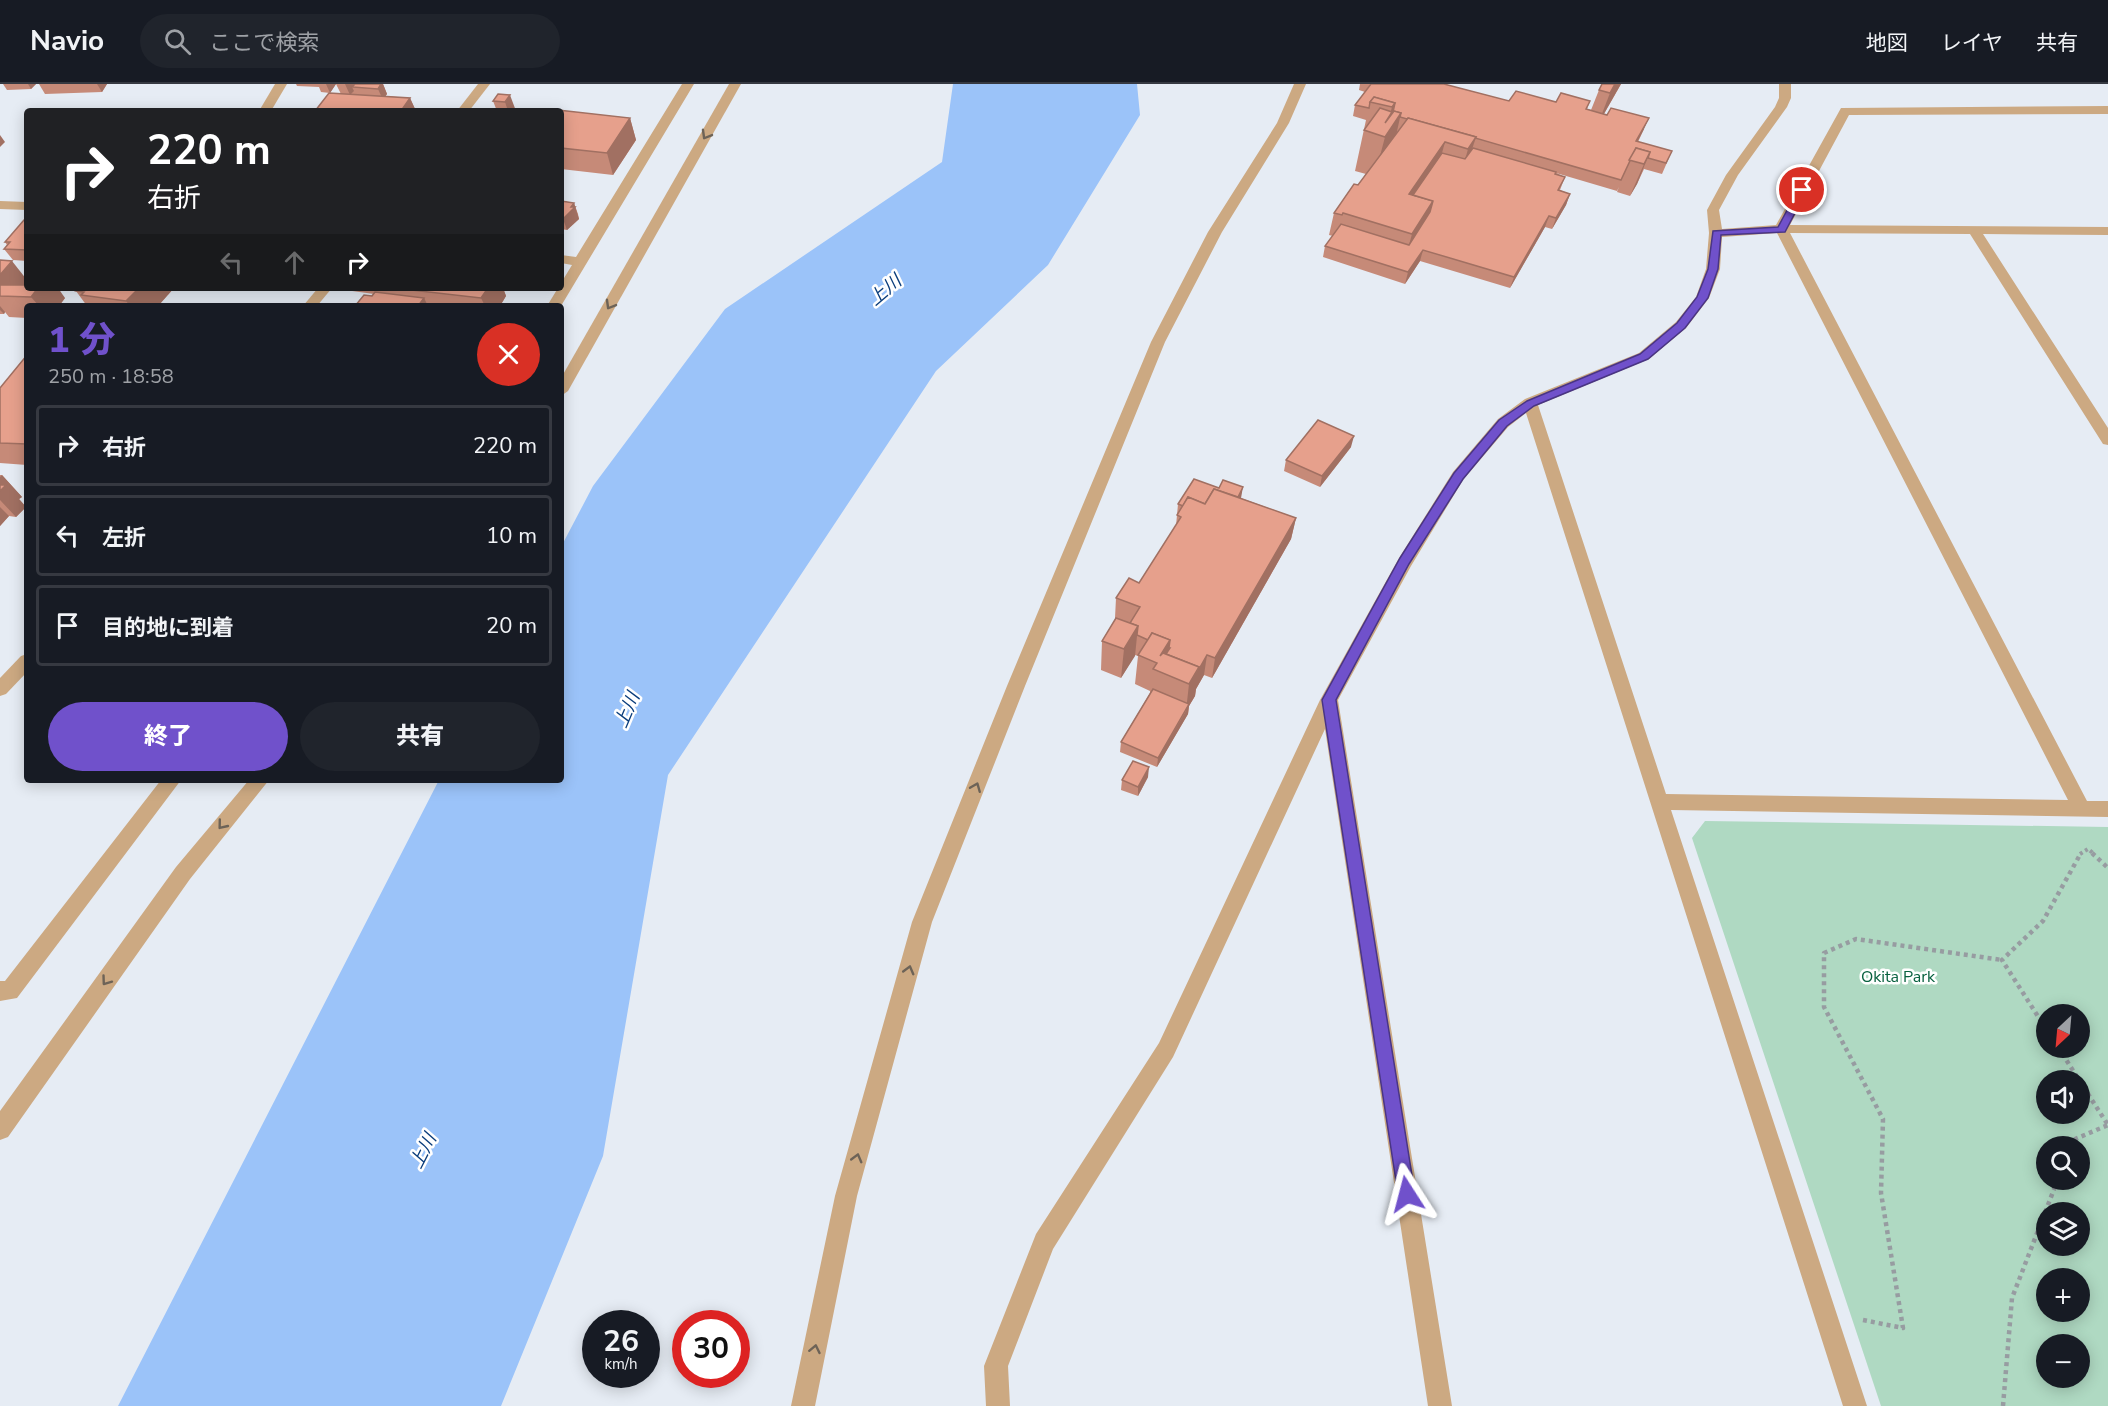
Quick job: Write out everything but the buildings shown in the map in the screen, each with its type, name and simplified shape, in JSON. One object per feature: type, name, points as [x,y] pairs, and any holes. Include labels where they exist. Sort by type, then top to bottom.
[{"type":"street","points":[[267,108],[281,84]]},
{"type":"street","points":[[465,108],[484,84]]},
{"type":"street","points":[[564,289],[688,84]]},
{"type":"street","points":[[564,386],[735,84]]},
{"type":"street","points":[[803,1406],[846,1196],[922,922],[1020,676],[1158,342],[1215,232],[1283,123],[1300,84]]},
{"type":"street","points":[[998,1406],[996,1366],[1044,1242],[1166,1050],[1329,700],[1405,562],[1458,476],[1503,423],[1530,403],[1644,356],[1681,325],[1702,298],[1713,269],[1716,233],[1713,210],[1732,176],[1781,107],[1785,98],[1785,84]]},
{"type":"street","points":[[1781,230],[1845,111],[2108,110]]},
{"type":"street","points":[[0,205],[24,206]]},
{"type":"street","points":[[1716,233],[1781,230],[2108,231]]},
{"type":"street","points":[[1781,230],[2082,809]]},
{"type":"street","points":[[1975,232],[2108,440]]},
{"type":"street","points":[[564,259],[580,262]]},
{"type":"street","points":[[312,303],[322,291]]},
{"type":"street","points":[[1530,403],[1855,1406]]},
{"type":"street","points":[[0,689],[24,664]]},
{"type":"street","points":[[1329,700],[1440,1406]]},
{"type":"street","points":[[0,991],[10,991],[170,783]]},
{"type":"street","points":[[0,1129],[183,873],[258,783]]},
{"type":"street","points":[[1661,802],[2108,809]]},
{"type":"path","points":[[2002,960],[2043,921],[2082,851],[2088,849],[2108,868]]},
{"type":"path","points":[[1862,1320],[1903,1328],[1881,1192],[1882,1119],[1824,1007],[1824,953],[1856,939],[2002,960],[2036,1013]]},
{"type":"path","points":[[2082,1136],[2108,1125],[2090,1097]]},
{"type":"path","points":[[2003,1406],[2012,1298],[2054,1190]]},
{"type":"green space","name":"Okita Park","points":[[1705,821],[2108,827],[2108,1406],[1881,1406],[1692,838]]},
{"type":"water","name":"上川","points":[[953,84],[1137,84],[1140,115],[1048,265],[936,371],[668,775],[603,1156],[501,1406],[118,1406],[437,783],[564,783],[564,541],[593,486],[725,309],[942,162]]},
{"type":"route","points":[[1407,1194],[1329,700],[1405,562],[1458,476],[1503,423],[1530,403],[1644,356],[1681,325],[1702,298],[1713,269],[1716,233],[1781,230],[1802,190]]}]
